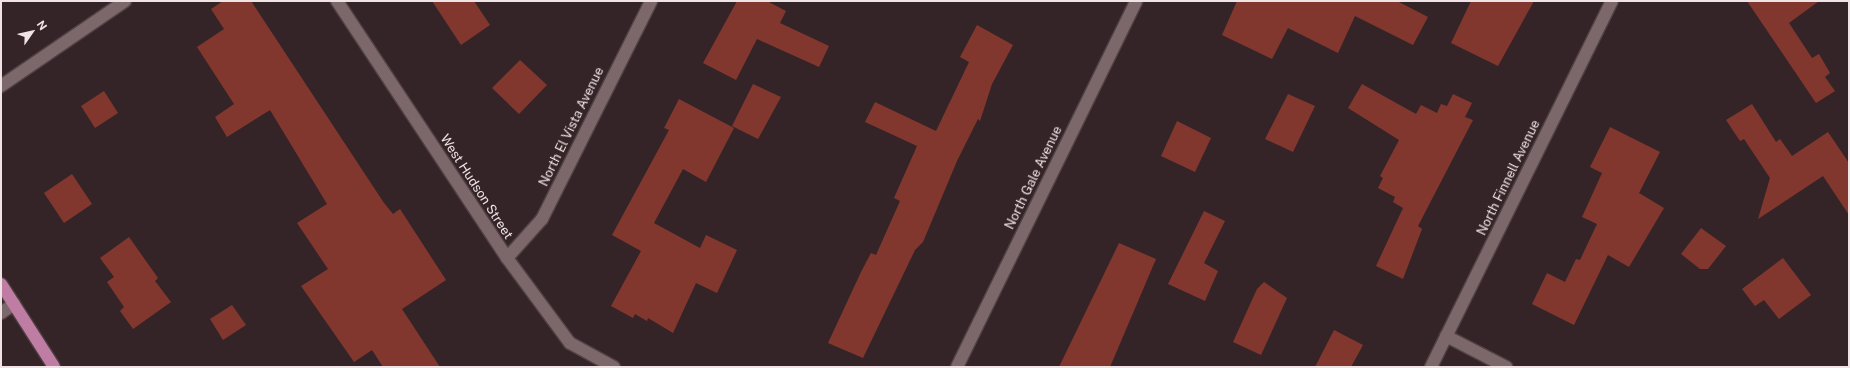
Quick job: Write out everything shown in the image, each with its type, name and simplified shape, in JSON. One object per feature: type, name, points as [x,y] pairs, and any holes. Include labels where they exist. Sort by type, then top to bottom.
[{"type":"main road","points":[[1,284],[54,367]]},
{"type":"street","points":[[1,86],[125,1]]},
{"type":"street","name":"West Hudson Street","points":[[337,1],[507,258],[570,343],[614,367]]},
{"type":"street","name":"North El Vista Avenue","points":[[507,258],[542,218],[650,1]]},
{"type":"street","name":"North Gale Avenue","points":[[957,367],[1136,1]]},
{"type":"street","name":"North Finnell Avenue","points":[[1431,367],[1612,1]]},
{"type":"street","points":[[1,313],[14,304]]},
{"type":"street","points":[[1446,336],[1506,367]]},
{"type":"building","points":[[223,1],[251,1],[384,203],[393,214],[400,209],[446,280],[402,309],[440,367],[383,367],[372,350],[354,362],[301,286],[328,269],[297,223],[327,204],[270,110],[227,137],[215,117],[234,104],[197,47],[224,29],[211,9]]},
{"type":"building","points":[[432,1],[474,1],[490,25],[461,45]]},
{"type":"building","points":[[737,1],[767,1],[786,11],[780,23],[829,46],[819,67],[757,39],[736,80],[703,63]]},
{"type":"building","points":[[1237,1],[1397,1],[1428,17],[1413,45],[1355,16],[1338,53],[1288,28],[1272,59],[1222,35]]},
{"type":"building","points":[[1471,1],[1534,1],[1498,66],[1451,43]]},
{"type":"building","points":[[1747,1],[1819,1],[1789,23],[1812,58],[1819,54],[1830,73],[1825,77],[1835,91],[1816,103]]},
{"type":"building","points":[[977,25],[1013,45],[992,84],[980,121],[978,119],[957,161],[923,242],[915,250],[863,358],[828,343],[871,253],[876,255],[900,201],[894,198],[917,146],[865,122],[875,102],[936,131],[969,62],[960,57]]},
{"type":"building","points":[[520,60],[547,85],[519,114],[492,88]]},
{"type":"building","points":[[753,84],[781,97],[758,139],[732,126]]},
{"type":"building","points":[[1362,84],[1416,114],[1421,105],[1437,113],[1441,104],[1447,106],[1453,94],[1472,103],[1465,117],[1473,120],[1418,226],[1422,229],[1403,279],[1376,266],[1403,208],[1393,202],[1395,197],[1378,188],[1383,178],[1380,176],[1399,140],[1348,108]]},
{"type":"building","points":[[104,91],[118,113],[95,128],[81,106]]},
{"type":"building","points":[[1288,94],[1315,106],[1293,152],[1265,139]]},
{"type":"building","points":[[679,99],[734,128],[706,182],[683,169],[654,223],[700,248],[706,235],[737,250],[717,293],[696,283],[673,333],[648,318],[647,321],[635,314],[633,318],[611,306],[641,251],[612,235],[669,130],[664,128]]},
{"type":"building","points":[[1752,104],[1776,142],[1780,139],[1792,156],[1828,132],[1849,163],[1849,215],[1823,176],[1758,219],[1770,178],[1744,139],[1740,141],[1726,120]]},
{"type":"building","points":[[1177,121],[1211,138],[1195,172],[1161,156]]},
{"type":"building","points":[[1610,127],[1660,152],[1639,193],[1664,208],[1629,267],[1608,255],[1574,325],[1532,304],[1547,273],[1565,282],[1576,259],[1580,260],[1597,224],[1582,217],[1602,173],[1590,167]]},
{"type":"building","points":[[72,174],[92,204],[64,223],[44,193]]},
{"type":"building","points":[[1204,211],[1225,221],[1204,263],[1218,271],[1205,301],[1168,284]]},
{"type":"building","points":[[1701,228],[1726,246],[1708,269],[1700,269],[1681,254]]},
{"type":"building","points":[[129,237],[158,278],[155,281],[171,302],[133,329],[120,311],[124,307],[107,282],[114,277],[100,258]]},
{"type":"building","points":[[1119,243],[1156,259],[1110,367],[1059,367]]},
{"type":"building","points":[[1783,258],[1811,295],[1779,319],[1764,300],[1755,306],[1742,289]]},
{"type":"building","points":[[1264,282],[1287,298],[1261,355],[1233,342],[1257,289]]},
{"type":"building","points":[[232,305],[246,325],[223,340],[210,319]]},
{"type":"building","points":[[1334,330],[1363,345],[1351,367],[1315,367]]}]
